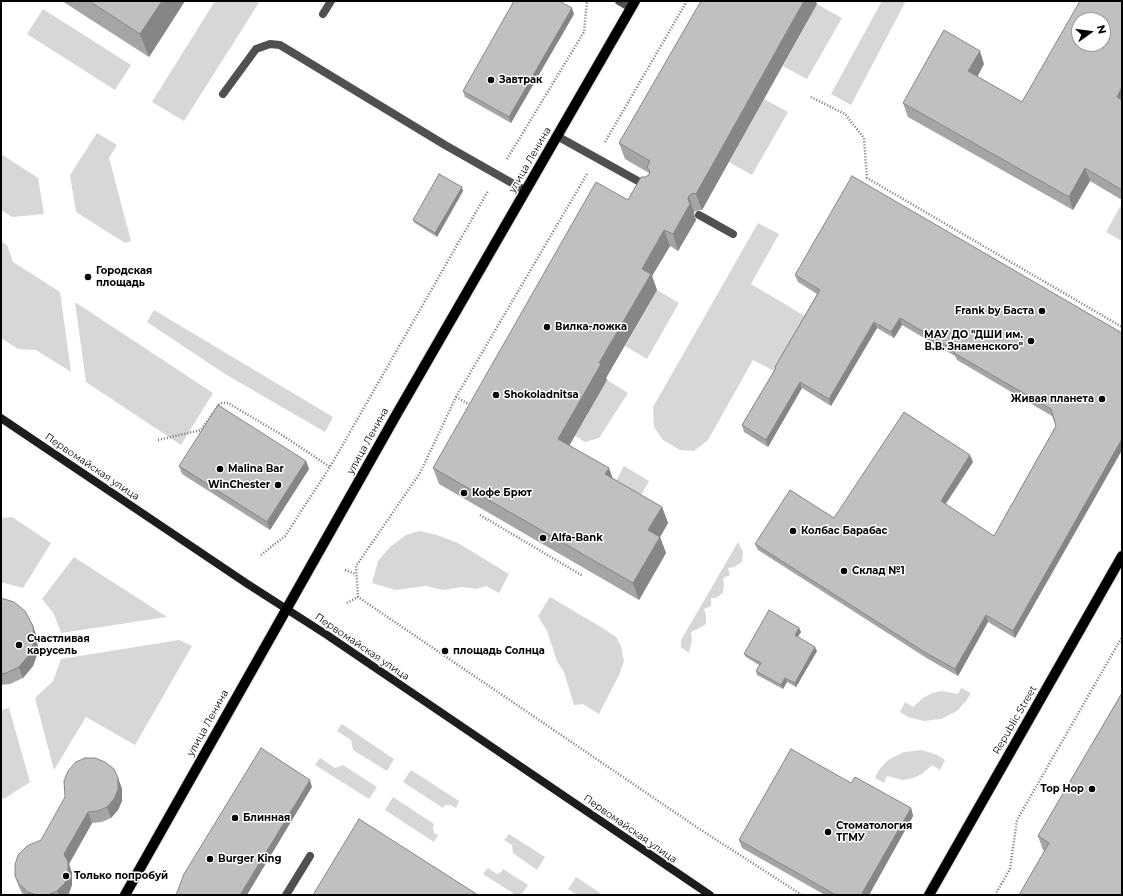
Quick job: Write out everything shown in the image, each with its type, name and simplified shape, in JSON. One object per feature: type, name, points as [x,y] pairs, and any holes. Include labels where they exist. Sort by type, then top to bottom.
[{"type":"main road","name":"улица Ленина","points":[[125,895],[286,608],[634,4]]},
{"type":"main road","name":"Republic Street","points":[[929,895],[1122,556]]},
{"type":"street","points":[[323,14],[331,1]]},
{"type":"street","points":[[619,1],[634,4]]},
{"type":"street","points":[[223,94],[256,49],[270,44],[280,45],[526,191]]},
{"type":"street","points":[[557,136],[650,188]]},
{"type":"street","points":[[699,215],[733,234]]},
{"type":"street","name":"Первомайская улица","points":[[1,418],[517,763],[710,895]]},
{"type":"street","points":[[286,895],[310,856]]},
{"type":"path","points":[[261,555],[285,536],[330,467],[497,175],[584,32],[587,1]]},
{"type":"path","points":[[358,597],[356,566],[420,473],[456,397],[688,1]]},
{"type":"path","points":[[811,97],[845,114],[864,138],[867,178],[1122,327]]},
{"type":"path","points":[[456,397],[476,408]]},
{"type":"path","points":[[158,440],[201,430],[220,403],[228,403],[282,435],[330,467]]},
{"type":"path","points":[[480,515],[583,576]]},
{"type":"path","points":[[345,570],[356,574]]},
{"type":"path","points":[[347,603],[358,597]]},
{"type":"path","points":[[358,597],[698,828],[802,895]]},
{"type":"path","points":[[995,895],[1010,869],[1017,820],[1122,637]]},
{"type":"shaded area","points":[[215,1],[260,1],[184,121],[152,102]]},
{"type":"shaded area","points":[[882,1],[906,1],[851,105],[831,94]]},
{"type":"shaded area","points":[[817,4],[842,18],[807,79],[783,66]]},
{"type":"shaded area","points":[[43,9],[131,65],[115,90],[27,34]]},
{"type":"shaded area","points":[[764,99],[788,112],[752,175],[729,162]]},
{"type":"shaded area","points":[[97,133],[117,145],[109,158],[131,241],[125,243],[76,212],[70,175]]},
{"type":"shaded area","points":[[1,154],[38,178],[44,214],[12,217],[1,210]]},
{"type":"shaded area","points":[[1122,203],[1122,241],[1106,232]]},
{"type":"shaded area","points":[[758,223],[779,234],[751,284],[805,316],[774,371],[753,360],[708,440],[694,451],[680,450],[663,440],[654,427],[653,407]]},
{"type":"shaded area","points":[[1,241],[7,245],[13,262],[60,292],[71,372],[36,350],[18,349],[1,338]]},
{"type":"shaded area","points":[[657,290],[679,303],[647,359],[625,346]]},
{"type":"shaded area","points":[[75,302],[213,393],[181,445],[86,382]]},
{"type":"shaded area","points":[[154,310],[333,417],[325,432],[225,374],[147,322]]},
{"type":"shaded area","points":[[607,380],[628,393],[599,438],[585,442],[575,436]]},
{"type":"shaded area","points":[[624,466],[649,481],[636,504],[611,490]]},
{"type":"shaded area","points":[[12,517],[51,543],[23,588],[1,583],[1,518]]},
{"type":"shaded area","points":[[419,531],[437,535],[458,543],[509,574],[499,593],[486,586],[476,589],[462,587],[442,590],[426,586],[396,590],[372,583],[378,561],[390,547],[406,535]]},
{"type":"shaded area","points":[[738,542],[743,552],[742,562],[734,567],[728,568],[730,575],[723,578],[723,593],[716,598],[711,598],[711,606],[704,609],[706,624],[691,632],[692,640],[689,653],[681,647],[681,640]]},
{"type":"shaded area","points":[[74,557],[167,617],[61,633],[54,614],[42,599]]},
{"type":"shaded area","points":[[550,597],[616,637],[621,646],[624,661],[620,673],[599,714],[583,704],[574,705],[564,672],[557,661],[547,631],[538,616]]},
{"type":"shaded area","points":[[179,640],[192,646],[135,745],[86,717],[54,770],[35,698],[53,681],[61,659]]},
{"type":"shaded area","points":[[961,688],[971,693],[966,701],[957,711],[941,719],[924,721],[908,717],[900,712],[905,702],[913,707],[923,698],[932,693],[942,691],[958,694]]},
{"type":"shaded area","points":[[9,708],[30,782],[4,799],[1,797],[1,710]]},
{"type":"shaded area","points":[[342,724],[394,759],[387,771],[353,750],[351,740],[337,731]]},
{"type":"shaded area","points":[[922,750],[937,755],[945,760],[940,770],[932,765],[922,774],[913,778],[903,780],[887,776],[884,783],[875,778],[879,770],[888,760],[904,752]]},
{"type":"shaded area","points":[[320,758],[335,768],[343,765],[377,787],[369,799],[315,765]]},
{"type":"shaded area","points":[[411,770],[459,801],[456,808],[450,805],[445,805],[443,808],[403,782]]},
{"type":"shaded area","points":[[393,797],[434,824],[434,833],[438,835],[434,842],[385,810]]},
{"type":"shaded area","points":[[509,834],[545,857],[537,870],[513,853],[512,845],[504,840]]},
{"type":"shaded area","points":[[488,868],[497,874],[503,869],[528,885],[521,895],[516,895],[483,874]]},
{"type":"shaded area","points":[[576,877],[603,895],[577,895],[568,889]]},
{"type":"building","points":[[89,1],[162,1],[140,34]]},
{"type":"building","points":[[514,1],[559,1],[572,8],[509,117],[463,91]]},
{"type":"building","points":[[701,1],[804,1],[696,194],[693,193],[689,196],[688,199],[690,204],[673,234],[664,230],[642,269],[651,274],[599,363],[601,364],[558,439],[609,468],[605,474],[662,507],[648,530],[660,537],[633,583],[433,468],[596,182],[628,200],[641,177],[649,175],[650,171],[647,167],[650,161],[619,143]]},
{"type":"building","points":[[1080,1],[1122,1],[1122,87],[1117,97],[1122,100],[1122,190],[1085,168],[1069,197],[903,103],[944,30],[980,51],[968,71],[1022,102],[1071,17],[1071,52],[1111,52],[1111,12],[1074,12]]},
{"type":"building","points":[[439,174],[462,187],[435,233],[413,220]]},
{"type":"building","points":[[852,176],[1122,333],[1122,439],[1013,631],[986,615],[955,669],[926,653],[755,544],[790,490],[834,518],[904,412],[970,455],[941,501],[994,536],[1056,426],[1051,409],[954,353],[956,351],[900,318],[891,332],[874,322],[829,399],[800,382],[766,440],[742,425],[820,290],[795,275]]},
{"type":"building","points":[[218,405],[306,461],[267,522],[179,466]]},
{"type":"building","name":"Счастливая карусель","points":[[1,598],[14,602],[25,611],[33,626],[34,641],[29,655],[19,667],[1,674]]},
{"type":"building","points":[[769,610],[799,628],[795,635],[815,647],[795,683],[785,678],[781,685],[756,671],[761,663],[744,654]]},
{"type":"building","points":[[1122,693],[1122,895],[1019,895],[1049,843],[1038,836]]},
{"type":"building","points":[[261,748],[310,780],[240,895],[176,895],[184,874]]},
{"type":"building","name":"Стоматология ТГМУ","points":[[791,749],[851,783],[855,777],[911,808],[861,895],[836,895],[739,840]]},
{"type":"building","points":[[85,758],[95,758],[105,762],[114,769],[118,778],[118,790],[114,799],[107,807],[98,811],[88,812],[64,854],[68,862],[68,874],[65,883],[57,891],[48,895],[36,895],[28,892],[19,884],[15,876],[15,865],[18,855],[27,846],[41,840],[65,797],[64,781],[68,771],[76,762]]},
{"type":"building","points":[[359,819],[478,895],[313,895]]},
{"type":"place","name":"Завтрак","points":[[491,80]]},
{"type":"place","name":"Городская площадь","points":[[88,277]]},
{"type":"place","name":"Frank by Баста","points":[[1042,311]]},
{"type":"place","name":"Вилка-ложка","points":[[547,327]]},
{"type":"place","name":"МАУ ДО \"ДШИ им. В.В. Знаменского\"","points":[[1031,341]]},
{"type":"place","name":"Shokoladnitsa","points":[[496,395]]},
{"type":"place","name":"Живая планета","points":[[1102,399]]},
{"type":"place","name":"Malina Bar","points":[[220,469]]},
{"type":"place","name":"WinChester","points":[[278,485]]},
{"type":"place","name":"Кофе Брют","points":[[464,493]]},
{"type":"place","name":"Колбас Барабас","points":[[793,531]]},
{"type":"place","name":"Alfa-Bank","points":[[543,538]]},
{"type":"place","name":"Склад №1","points":[[844,571]]},
{"type":"place","name":"Счастливая карусель","points":[[19,645]]},
{"type":"place","name":"площадь Солнца","points":[[445,651]]},
{"type":"place","name":"Top Hop","points":[[1092,789]]},
{"type":"place","name":"Блинная","points":[[235,818]]},
{"type":"place","name":"Стоматология ТГМУ","points":[[828,832]]},
{"type":"place","name":"Burger King","points":[[210,859]]},
{"type":"place","name":"Только попробуй","points":[[66,876]]}]
